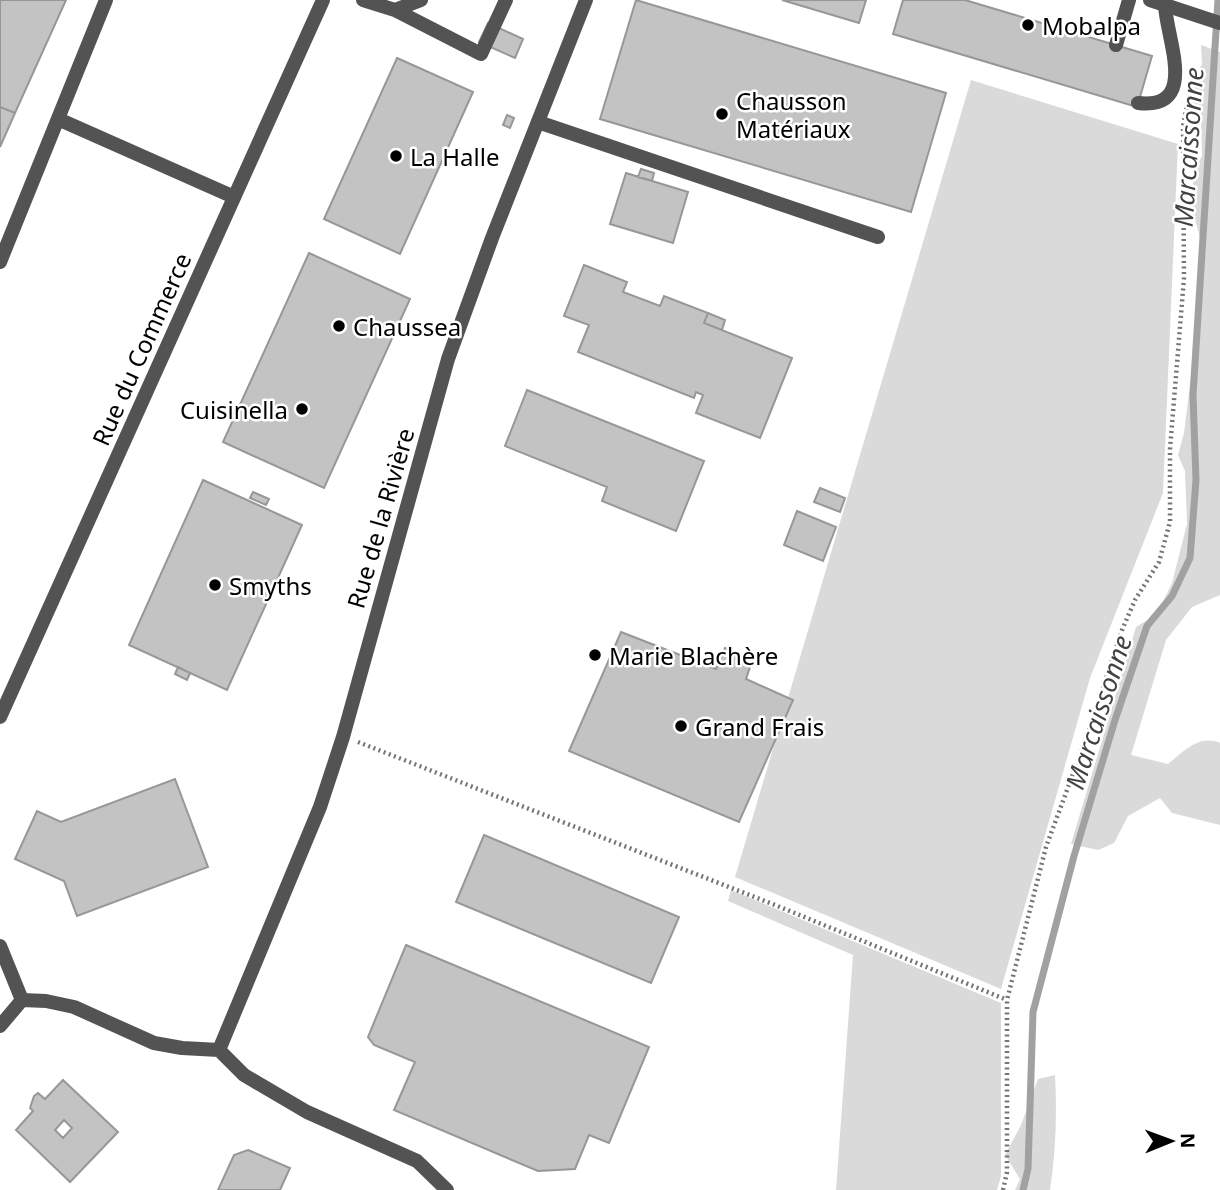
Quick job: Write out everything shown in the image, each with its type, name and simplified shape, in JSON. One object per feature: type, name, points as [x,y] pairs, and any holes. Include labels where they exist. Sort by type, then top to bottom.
[{"type":"street","points":[[0,262],[106,0]]},
{"type":"street","name":"Rue du Commerce","points":[[0,717],[323,0]]},
{"type":"street","points":[[363,0],[395,10],[481,54],[506,0]]},
{"type":"street","points":[[395,10],[421,0]]},
{"type":"street","name":"Rue de la Rivière","points":[[219,1049],[320,807],[343,737],[449,359],[482,264],[586,0]]},
{"type":"street","points":[[1116,45],[1129,0]]},
{"type":"street","points":[[1150,0],[1220,23]]},
{"type":"street","points":[[1138,103],[1152,104],[1166,100],[1172,91],[1175,69],[1165,21],[1165,5]]},
{"type":"street","points":[[58,120],[234,197]]},
{"type":"street","points":[[538,122],[878,237]]},
{"type":"street","points":[[0,946],[22,1000]]},
{"type":"street","points":[[22,1000],[46,1001],[74,1007],[154,1043],[182,1048],[219,1049],[244,1075],[307,1112],[418,1161],[447,1190]]},
{"type":"street","points":[[0,1026],[22,1000]]},
{"type":"path","points":[[1003,1190],[1007,1172],[1007,1000],[1046,847],[1122,630],[1135,600],[1159,562],[1170,522],[1170,449],[1184,278],[1183,136],[1188,99]]},
{"type":"path","points":[[343,737],[763,900],[1007,1000]]},
{"type":"shaded area","points":[[1201,45],[1220,52],[1220,595],[1192,607],[1166,640],[1131,755],[1168,764],[1198,743],[1220,743],[1220,825],[1172,813],[1160,798],[1128,816],[1114,843],[1098,850],[1071,844],[1136,627],[1157,614],[1172,583],[1187,524],[1185,471],[1178,455],[1184,433],[1192,369],[1202,245],[1190,201],[1196,166],[1202,156],[1201,124],[1189,109],[1194,78],[1202,64]]},
{"type":"shaded area","points":[[971,80],[1178,144],[1163,493],[1090,678],[1001,989],[735,877]]},
{"type":"shaded area","points":[[731,890],[1001,1003],[1001,1176],[997,1190],[836,1190],[853,955],[728,901]]},
{"type":"shaded area","points":[[1055,1075],[1056,1132],[1050,1190],[1015,1190],[1020,1179],[1005,1155],[1021,1125],[1038,1079]]},
{"type":"building","points":[[0,0],[66,0],[15,113],[0,107]]},
{"type":"building","points":[[636,0],[946,93],[911,212],[600,119]]},
{"type":"building","points":[[782,0],[866,0],[859,23]]},
{"type":"building","points":[[903,0],[965,0],[1152,56],[1137,107],[893,34]]},
{"type":"building","points":[[488,23],[523,39],[515,58],[479,42]]},
{"type":"building","points":[[397,58],[473,92],[400,254],[324,219]]},
{"type":"building","points":[[0,107],[15,113],[0,147]]},
{"type":"building","points":[[507,115],[514,118],[510,128],[503,125]]},
{"type":"building","points":[[641,169],[654,173],[652,181],[638,177]]},
{"type":"building","points":[[626,173],[688,192],[673,243],[610,224]]},
{"type":"building","points":[[309,253],[410,299],[324,488],[223,442]]},
{"type":"building","points":[[584,265],[627,282],[623,292],[660,306],[664,296],[708,313],[704,323],[792,358],[760,438],[696,413],[703,395],[696,392],[694,398],[578,352],[589,325],[564,316]]},
{"type":"building","points":[[708,313],[725,320],[722,330],[704,323]]},
{"type":"building","points":[[527,390],[704,461],[676,531],[602,501],[607,487],[505,446]]},
{"type":"building","name":"Smyths","points":[[203,480],[302,525],[227,690],[129,645]]},
{"type":"building","points":[[820,488],[845,498],[840,512],[814,502]]},
{"type":"building","points":[[253,492],[269,499],[266,505],[250,498]]},
{"type":"building","points":[[797,511],[836,527],[823,561],[784,545]]},
{"type":"building","name":"Grand Frais","points":[[621,632],[716,669],[725,648],[753,658],[746,679],[793,700],[739,822],[569,751]]},
{"type":"building","points":[[178,667],[190,673],[187,680],[175,674]]},
{"type":"building","points":[[175,779],[208,867],[77,916],[64,881],[15,859],[37,811],[61,822]]},
{"type":"building","points":[[484,835],[679,917],[651,983],[456,902]]},
{"type":"building","points":[[406,945],[649,1047],[609,1143],[589,1135],[575,1169],[538,1171],[394,1110],[415,1062],[374,1045],[368,1037]]},
{"type":"building","points":[[63,1080],[118,1132],[70,1182],[16,1130],[33,1111],[30,1108],[34,1096],[38,1093],[45,1099]],"holes":[[[64,1120],[72,1128],[63,1138],[55,1130]]]},
{"type":"building","points":[[248,1150],[290,1168],[280,1190],[218,1190],[234,1155]]},
{"type":"waterway","name":"Marcaissonne","points":[[1023,1190],[1028,1169],[1033,1012],[1074,856],[1147,626],[1172,596],[1190,558],[1196,480],[1193,395],[1218,0]]},
{"type":"place","name":"Mobalpa","points":[[1028,25]]},
{"type":"place","name":"Chausson Matériaux","points":[[722,114]]},
{"type":"place","name":"La Halle","points":[[396,156]]},
{"type":"place","name":"Chaussea","points":[[339,326]]},
{"type":"place","name":"Cuisinella","points":[[302,409]]},
{"type":"place","name":"Smyths","points":[[215,585]]},
{"type":"place","name":"Marie Blachère","points":[[595,655]]},
{"type":"place","name":"Grand Frais","points":[[681,726]]}]
